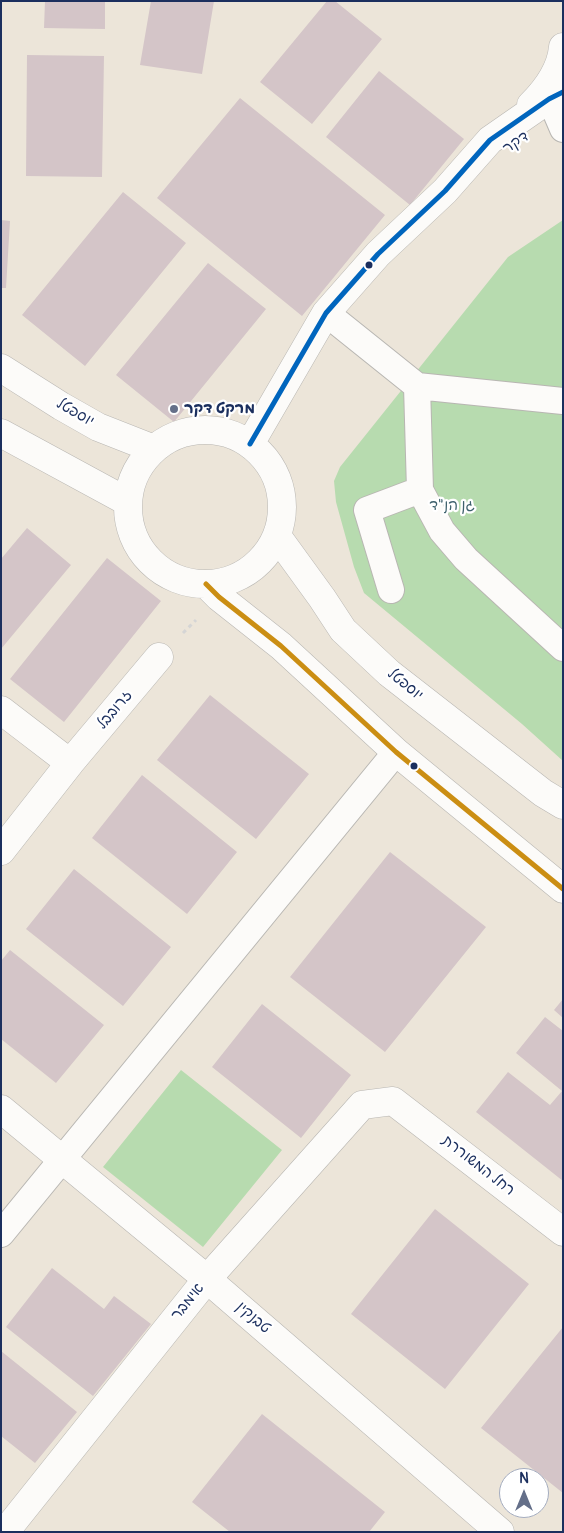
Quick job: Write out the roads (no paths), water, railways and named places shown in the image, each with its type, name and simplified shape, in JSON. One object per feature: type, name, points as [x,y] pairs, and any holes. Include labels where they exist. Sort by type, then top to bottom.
[{"type":"street","points":[[490,140],[533,103],[553,78],[562,55],[563,47]]},
{"type":"street","name":"דקר","points":[[250,444],[326,313],[378,254],[445,191],[490,140],[549,99],[561,113],[445,191]]},
{"type":"street","points":[[326,313],[416,386],[563,401]]},
{"type":"street","name":"יוספטל","points":[[1,368],[98,427],[154,449]]},
{"type":"street","points":[[416,386],[420,490],[442,531],[466,559],[563,648]]},
{"type":"street","points":[[213,590],[224,581],[241,575],[256,565],[268,552],[277,536],[282,516],[282,496],[276,476],[265,458],[250,444],[232,434],[211,430],[191,431],[171,438],[154,449],[140,464],[132,483],[128,502],[130,527],[141,550],[158,568],[181,580],[213,590],[281,646],[396,752],[563,889]]},
{"type":"street","points":[[1,433],[128,502]]},
{"type":"street","points":[[391,590],[367,510],[420,490]]},
{"type":"street","name":"יוספטל","points":[[277,536],[343,630],[389,673],[543,792],[563,805]]},
{"type":"street","name":"זרובבל","points":[[1,851],[70,763],[159,657]]},
{"type":"street","points":[[1,710],[70,763]]},
{"type":"street","points":[[1,1234],[396,752]]},
{"type":"street","name":"רחל המשוררת","points":[[394,1100],[563,1232]]},
{"type":"street","name":"אימבר","points":[[5,1532],[207,1279],[362,1105],[394,1100]]},
{"type":"street","name":"טבנקין","points":[[1,1109],[207,1279],[500,1532]]},
{"type":"place","name":"מרקט דקר","points":[[174,409]]},
{"type":"park label","name":"גן הנ\"ד","points":[[452,506]]}]
